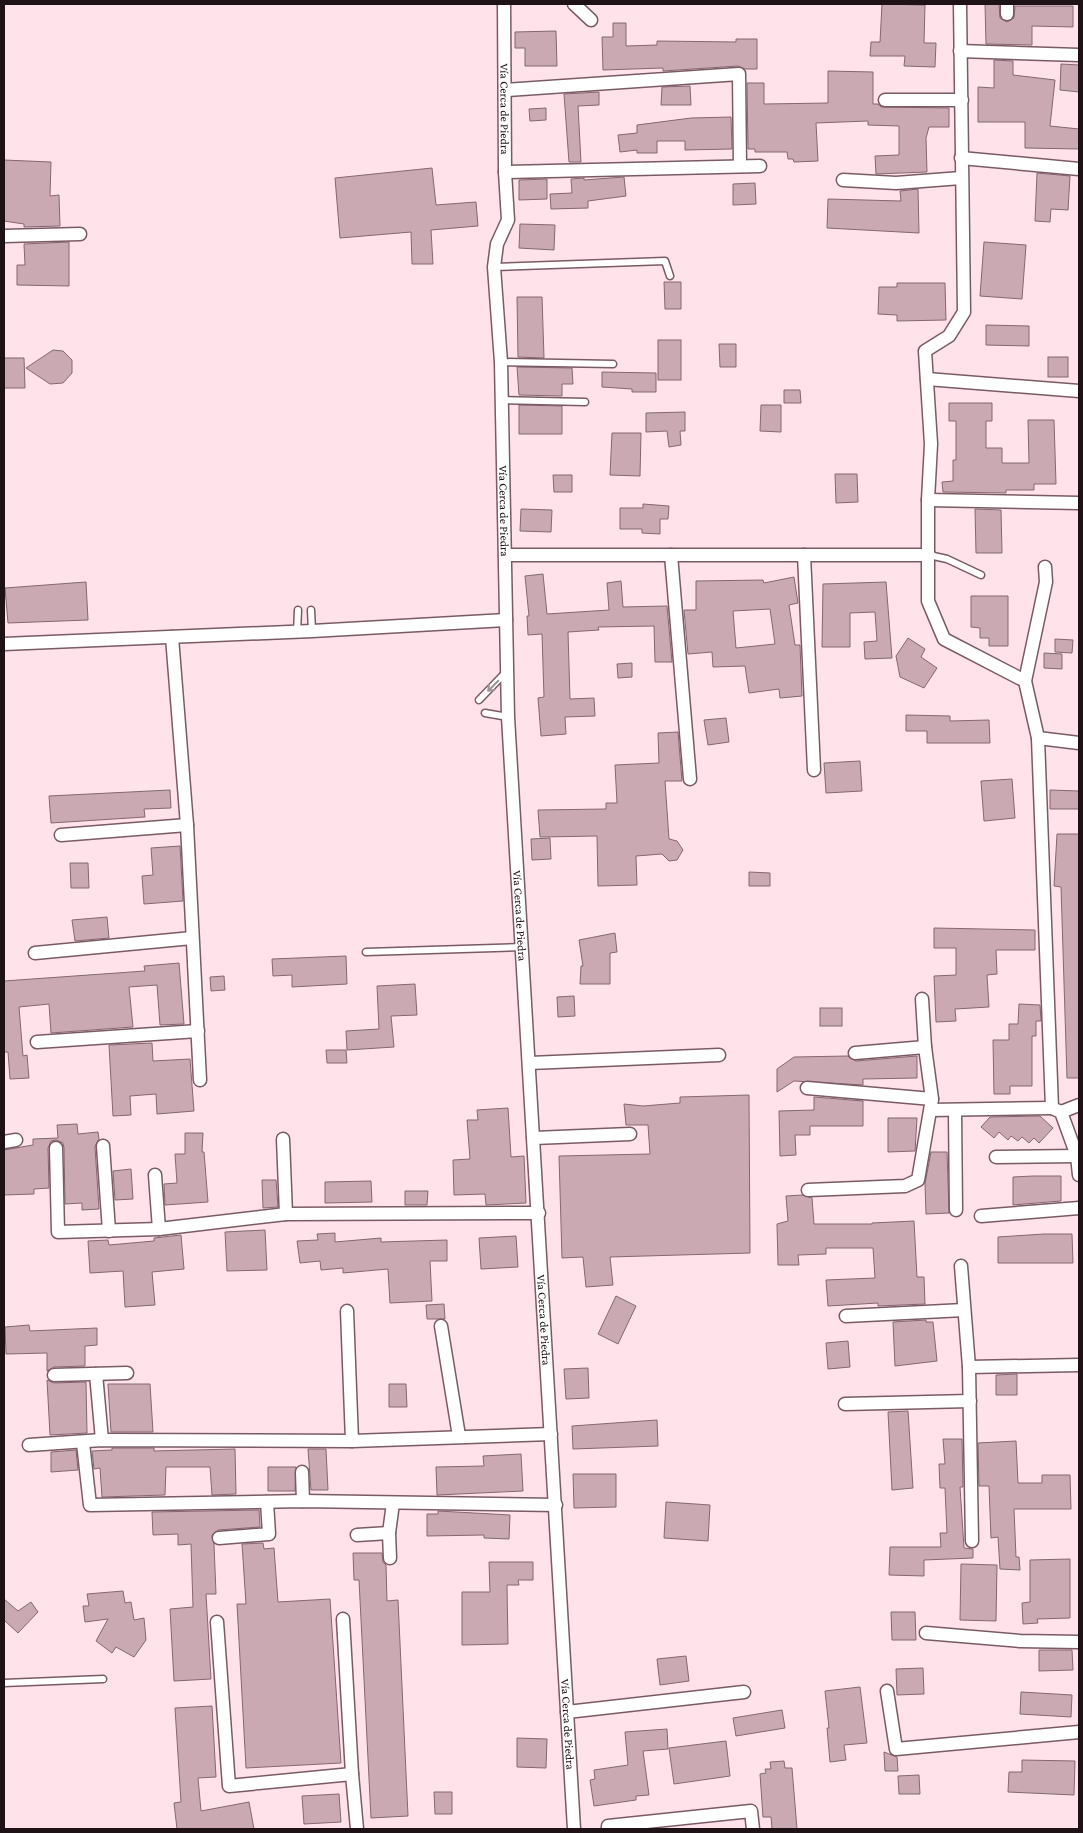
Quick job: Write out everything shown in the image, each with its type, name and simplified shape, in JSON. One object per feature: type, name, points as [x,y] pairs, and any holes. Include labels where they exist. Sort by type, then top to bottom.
[{"type":"street","name":"Vía Cerca de Piedra","points":[[504,4],[505,172],[508,220],[497,244],[494,267],[501,362],[508,717],[539,1213],[574,1829]]},
{"type":"street","points":[[574,4],[591,20]]},
{"type":"street","points":[[960,4],[964,312],[949,336],[925,351],[931,444],[928,500],[928,602],[944,639],[1025,681]]},
{"type":"street","points":[[960,51],[1079,55]]},
{"type":"street","points":[[506,90],[739,74],[740,164]]},
{"type":"street","points":[[885,100],[962,100]]},
{"type":"street","points":[[961,158],[1079,169]]},
{"type":"street","points":[[505,172],[740,164],[760,166]]},
{"type":"street","points":[[843,180],[896,183],[961,178]]},
{"type":"street","points":[[4,236],[80,234]]},
{"type":"street","points":[[927,379],[1079,391]]},
{"type":"street","points":[[928,500],[1079,503]]},
{"type":"street","points":[[671,555],[690,780]]},
{"type":"street","points":[[804,555],[814,770]]},
{"type":"street","points":[[505,556],[929,555]]},
{"type":"street","points":[[1045,567],[1046,582],[1025,681],[1038,738],[1056,1110],[1077,1156],[1079,1175]]},
{"type":"street","points":[[4,644],[172,638],[506,620]]},
{"type":"street","points":[[172,638],[187,825],[200,1080]]},
{"type":"street","points":[[1038,738],[1079,743]]},
{"type":"street","points":[[61,835],[187,825]]},
{"type":"street","points":[[34,953],[192,938]]},
{"type":"street","points":[[808,1190],[905,1186],[918,1180],[921,1151],[932,1104],[925,1047],[922,1000]]},
{"type":"street","points":[[37,1042],[198,1032]]},
{"type":"street","points":[[854,1053],[925,1047]]},
{"type":"street","points":[[530,1063],[719,1055]]},
{"type":"street","points":[[808,1088],[932,1104],[955,1111],[1056,1110],[1079,1106]]},
{"type":"street","points":[[955,1111],[956,1210]]},
{"type":"street","points":[[534,1138],[630,1134]]},
{"type":"street","points":[[283,1139],[286,1214]]},
{"type":"street","points":[[103,1146],[109,1231]]},
{"type":"street","points":[[56,1148],[58,1232],[159,1229],[286,1214],[539,1213]]},
{"type":"street","points":[[996,1158],[1077,1156]]},
{"type":"street","points":[[155,1175],[159,1229]]},
{"type":"street","points":[[981,1216],[1079,1208]]},
{"type":"street","points":[[961,1266],[969,1367],[972,1541]]},
{"type":"street","points":[[846,1316],[964,1310]]},
{"type":"street","points":[[347,1311],[352,1441]]},
{"type":"street","points":[[441,1326],[459,1436]]},
{"type":"street","points":[[969,1367],[1079,1365]]},
{"type":"street","points":[[54,1375],[127,1373]]},
{"type":"street","points":[[96,1374],[102,1440]]},
{"type":"street","points":[[846,1404],[970,1401]]},
{"type":"street","points":[[29,1445],[83,1443],[102,1440],[352,1441],[551,1434]]},
{"type":"street","points":[[83,1443],[90,1505],[303,1501],[556,1506]]},
{"type":"street","points":[[302,1472],[303,1501]]},
{"type":"street","points":[[219,1538],[269,1534],[267,1502]]},
{"type":"street","points":[[390,1558],[389,1533],[393,1503]]},
{"type":"street","points":[[357,1535],[389,1533]]},
{"type":"street","points":[[343,1619],[357,1829]]},
{"type":"street","points":[[217,1622],[229,1786],[352,1774]]},
{"type":"street","points":[[926,1633],[1020,1641],[1079,1642]]},
{"type":"street","points":[[887,1691],[896,1749],[1079,1732]]},
{"type":"street","points":[[567,1712],[744,1692]]},
{"type":"street","points":[[608,1829],[608,1826],[751,1811],[753,1829]]},
{"type":"lane","points":[[494,267],[665,261],[670,276]]},
{"type":"lane","points":[[501,362],[614,364]]},
{"type":"lane","points":[[502,400],[585,402]]},
{"type":"lane","points":[[929,555],[947,559],[981,575]]},
{"type":"lane","points":[[297,632],[298,610]]},
{"type":"lane","points":[[311,610],[312,631]]},
{"type":"lane","points":[[479,700],[507,671]]},
{"type":"lane","points":[[485,713],[508,717]]},
{"type":"lane","points":[[366,952],[523,947]]},
{"type":"lane","points":[[4,1683],[103,1679]]},
{"type":"building","points":[[882,4],[925,5],[924,43],[936,43],[935,67],[904,66],[905,56],[870,56],[871,42],[880,42]]},
{"type":"building","points":[[985,4],[999,4],[1000,18],[1007,22],[1014,18],[1015,6],[1073,6],[1073,27],[1032,26],[1032,45],[986,44]]},
{"type":"building","points":[[613,23],[626,23],[626,46],[657,45],[657,41],[736,42],[736,39],[757,39],[757,69],[745,69],[738,66],[663,71],[663,68],[603,70],[602,37],[613,37]]},
{"type":"building","points":[[556,31],[557,66],[525,66],[525,48],[515,48],[515,32]]},
{"type":"building","points":[[994,60],[1013,61],[1013,75],[1055,80],[1050,126],[1079,129],[1079,149],[1025,148],[1025,122],[978,122],[978,87],[994,88]]},
{"type":"building","points":[[1061,64],[1079,65],[1079,92],[1060,90]]},
{"type":"building","points":[[828,71],[873,72],[873,104],[878,104],[881,107],[949,108],[949,127],[929,127],[926,138],[927,172],[876,174],[875,156],[899,155],[899,126],[868,125],[868,121],[816,123],[818,161],[794,162],[793,159],[788,159],[787,152],[755,152],[755,149],[748,149],[747,83],[764,83],[764,104],[828,103]]},
{"type":"building","points":[[690,86],[691,105],[661,105],[662,87]]},
{"type":"building","points":[[599,92],[599,105],[578,106],[581,162],[569,162],[564,94]]},
{"type":"building","points":[[546,108],[546,120],[530,121],[529,109]]},
{"type":"building","points":[[731,117],[732,149],[685,150],[685,141],[657,141],[657,153],[637,153],[637,150],[620,152],[618,135],[637,133],[637,125],[691,118]]},
{"type":"building","points":[[4,160],[51,162],[50,196],[59,195],[60,226],[24,227],[24,224],[4,221]]},
{"type":"building","points":[[432,168],[436,205],[476,202],[478,226],[431,230],[433,264],[412,264],[411,232],[340,238],[335,178]]},
{"type":"building","points":[[1037,173],[1070,176],[1068,210],[1051,209],[1050,222],[1035,221]]},
{"type":"building","points":[[624,177],[626,196],[588,201],[588,208],[551,209],[550,194],[572,193],[571,179]]},
{"type":"building","points":[[547,179],[547,199],[519,200],[519,180]]},
{"type":"building","points":[[755,183],[756,204],[733,205],[733,184]]},
{"type":"building","points":[[918,189],[919,233],[827,228],[828,199],[901,201],[900,191]]},
{"type":"building","points":[[520,224],[555,225],[554,250],[519,248]]},
{"type":"building","points":[[69,242],[69,286],[17,285],[17,265],[25,265],[24,244]]},
{"type":"building","points":[[984,242],[1026,245],[1022,299],[980,296]]},
{"type":"building","points":[[664,282],[681,282],[681,309],[665,309]]},
{"type":"building","points":[[897,283],[945,283],[946,320],[897,321],[897,315],[878,314],[879,287],[897,287]]},
{"type":"building","points":[[517,297],[542,297],[544,358],[518,357]]},
{"type":"building","points":[[986,325],[1029,326],[1029,346],[986,345]]},
{"type":"building","points":[[658,340],[681,340],[681,380],[658,380]]},
{"type":"building","points":[[719,344],[736,344],[736,367],[720,367]]},
{"type":"building","points":[[53,350],[63,351],[72,360],[72,373],[63,383],[50,384],[26,368]]},
{"type":"building","points":[[1048,357],[1068,357],[1068,377],[1048,377]]},
{"type":"building","points":[[4,358],[24,358],[25,388],[4,388]]},
{"type":"building","points":[[517,367],[572,368],[573,384],[562,384],[562,396],[519,395]]},
{"type":"building","points":[[602,372],[656,373],[656,392],[632,392],[632,389],[602,387]]},
{"type":"building","points":[[784,390],[800,390],[801,403],[784,403]]},
{"type":"building","points":[[949,403],[992,403],[992,421],[986,421],[986,448],[1002,448],[1002,463],[1029,463],[1028,420],[1054,420],[1056,484],[1034,484],[1034,490],[1006,490],[1006,493],[943,492],[942,482],[953,481],[953,460],[956,460],[956,421],[949,421]]},
{"type":"building","points":[[519,405],[562,406],[562,434],[519,434]]},
{"type":"building","points":[[761,405],[781,405],[781,432],[760,431]]},
{"type":"building","points":[[685,412],[685,431],[680,431],[681,445],[669,447],[667,431],[646,432],[646,413]]},
{"type":"building","points":[[612,433],[641,433],[640,476],[610,475]]},
{"type":"building","points":[[835,474],[857,474],[858,502],[836,503]]},
{"type":"building","points":[[553,475],[572,475],[572,492],[554,492]]},
{"type":"building","points":[[643,504],[669,506],[668,519],[660,519],[660,534],[642,533],[642,529],[620,529],[620,508],[643,508]]},
{"type":"building","points":[[521,509],[552,510],[551,532],[520,531]]},
{"type":"building","points":[[975,509],[1001,510],[1002,553],[976,553]]},
{"type":"building","points":[[543,574],[547,614],[609,610],[607,583],[621,581],[623,607],[667,606],[672,662],[655,662],[654,626],[598,627],[599,630],[568,632],[570,699],[594,698],[595,716],[565,717],[566,734],[541,736],[538,698],[544,697],[542,634],[528,635],[527,616],[529,616],[525,576]]},
{"type":"building","points":[[794,577],[798,603],[789,605],[795,645],[800,645],[802,696],[780,698],[779,689],[749,693],[745,666],[713,667],[712,652],[688,654],[684,610],[696,610],[696,581],[763,580],[764,583]],"holes":[[[770,609],[775,644],[736,648],[733,611]]]},
{"type":"building","points":[[86,582],[88,620],[8,623],[5,588]]},
{"type":"building","points":[[886,582],[892,658],[865,659],[864,642],[877,641],[875,612],[850,613],[850,647],[822,647],[823,584]]},
{"type":"building","points":[[971,596],[1008,596],[1008,646],[989,646],[989,638],[980,638],[980,628],[971,627]]},
{"type":"building","points":[[908,638],[925,649],[921,657],[937,668],[924,688],[900,677],[896,656]]},
{"type":"building","points":[[1055,639],[1073,640],[1072,653],[1055,652]]},
{"type":"building","points":[[1044,653],[1062,654],[1062,669],[1044,668]]},
{"type":"building","points":[[632,663],[632,677],[618,678],[617,664]]},
{"type":"building","points":[[906,715],[950,716],[950,721],[989,720],[990,743],[927,743],[927,731],[906,731]]},
{"type":"building","points":[[726,718],[729,742],[708,745],[704,720]]},
{"type":"building","points":[[678,732],[682,781],[665,781],[669,839],[677,841],[683,850],[677,860],[669,861],[662,854],[636,856],[637,885],[598,886],[597,836],[540,837],[538,810],[606,809],[606,803],[617,803],[615,765],[659,763],[658,733]]},
{"type":"building","points":[[860,761],[862,791],[826,793],[824,763]]},
{"type":"building","points":[[1012,779],[1015,818],[984,821],[981,781]]},
{"type":"building","points":[[170,790],[171,808],[144,809],[145,817],[51,823],[49,796]]},
{"type":"building","points":[[1050,790],[1079,791],[1079,809],[1050,809]]},
{"type":"building","points":[[1057,834],[1079,834],[1079,1078],[1067,1078],[1061,887],[1054,886]]},
{"type":"building","points":[[550,838],[551,859],[532,860],[531,839]]},
{"type":"building","points":[[180,846],[183,901],[144,904],[142,876],[153,875],[151,848]]},
{"type":"building","points":[[70,863],[88,863],[89,888],[71,888]]},
{"type":"building","points":[[749,872],[770,873],[770,886],[749,886]]},
{"type":"building","points":[[107,917],[109,938],[75,941],[72,920]]},
{"type":"building","points":[[934,928],[1035,930],[1035,950],[996,950],[997,974],[987,975],[989,1007],[955,1009],[956,1021],[936,1022],[934,976],[956,975],[956,948],[934,948]]},
{"type":"building","points":[[615,933],[617,952],[610,953],[610,984],[580,984],[581,966],[583,966],[579,940]]},
{"type":"building","points":[[346,956],[347,984],[292,987],[292,975],[273,976],[272,959]]},
{"type":"building","points":[[179,963],[184,1024],[160,1025],[157,985],[129,987],[133,1027],[51,1033],[49,1004],[19,1007],[23,1056],[27,1055],[29,1078],[10,1079],[8,1052],[4,1052],[4,981],[145,971],[144,966]]},
{"type":"building","points":[[224,976],[225,990],[211,991],[210,977]]},
{"type":"building","points":[[415,984],[417,1015],[391,1016],[394,1047],[347,1050],[346,1031],[379,1029],[377,986]]},
{"type":"building","points":[[574,996],[575,1016],[558,1017],[557,997]]},
{"type":"building","points":[[1019,1004],[1040,1005],[1041,1021],[1036,1021],[1036,1036],[1032,1036],[1032,1086],[1010,1086],[1010,1094],[994,1094],[993,1040],[1009,1040],[1009,1024],[1018,1024]]},
{"type":"building","points":[[820,1008],[842,1008],[842,1026],[820,1026]]},
{"type":"building","points":[[152,1043],[153,1061],[190,1059],[194,1111],[157,1114],[156,1094],[130,1096],[131,1115],[113,1116],[109,1045]]},
{"type":"building","points":[[326,1050],[346,1050],[347,1063],[327,1063]]},
{"type":"building","points":[[848,1056],[856,1061],[917,1056],[917,1078],[863,1079],[863,1085],[794,1081],[777,1092],[777,1069],[794,1057]]},
{"type":"building","points":[[749,1095],[750,1253],[610,1257],[613,1285],[586,1287],[583,1257],[562,1258],[559,1156],[650,1154],[648,1125],[626,1125],[624,1104],[643,1106],[680,1103],[680,1097]]},
{"type":"building","points":[[814,1097],[863,1101],[863,1126],[810,1126],[810,1135],[795,1135],[796,1155],[780,1156],[779,1111],[814,1110]]},
{"type":"building","points":[[508,1108],[511,1157],[524,1156],[526,1203],[486,1205],[485,1194],[454,1195],[453,1160],[470,1159],[467,1120],[478,1120],[477,1110]]},
{"type":"building","points":[[1040,1116],[1053,1128],[1039,1143],[1034,1138],[1029,1143],[1022,1137],[1018,1141],[1011,1136],[1008,1140],[999,1132],[994,1138],[981,1127],[990,1117]]},
{"type":"building","points":[[888,1118],[917,1118],[915,1151],[888,1152]]},
{"type":"building","points":[[77,1124],[78,1134],[98,1132],[99,1139],[95,1147],[99,1209],[82,1210],[82,1203],[65,1204],[64,1148],[63,1143],[56,1140],[51,1141],[48,1148],[49,1188],[34,1189],[34,1194],[4,1195],[4,1150],[33,1145],[33,1139],[58,1138],[57,1125]]},
{"type":"building","points":[[185,1133],[203,1133],[202,1152],[204,1152],[208,1202],[165,1205],[164,1184],[177,1183],[175,1154],[185,1154]]},
{"type":"building","points":[[931,1152],[947,1152],[949,1213],[926,1214],[925,1184]]},
{"type":"building","points":[[131,1169],[133,1199],[115,1200],[113,1171]]},
{"type":"building","points":[[1061,1176],[1061,1201],[1013,1205],[1013,1177]]},
{"type":"building","points":[[262,1180],[276,1180],[278,1207],[263,1208]]},
{"type":"building","points":[[371,1181],[372,1202],[325,1203],[325,1182]]},
{"type":"building","points":[[405,1191],[428,1191],[427,1205],[405,1205]]},
{"type":"building","points":[[802,1195],[812,1198],[814,1224],[872,1224],[914,1221],[917,1277],[924,1277],[925,1304],[878,1306],[878,1303],[828,1306],[826,1280],[875,1278],[873,1248],[826,1248],[826,1254],[798,1255],[799,1265],[778,1265],[777,1224],[788,1221],[786,1196]]},
{"type":"building","points":[[265,1230],[267,1270],[227,1271],[225,1232]]},
{"type":"building","points":[[335,1233],[335,1242],[381,1238],[381,1242],[447,1240],[447,1261],[430,1261],[432,1301],[390,1303],[388,1269],[343,1273],[343,1268],[321,1270],[320,1261],[300,1263],[297,1241],[318,1240],[317,1234]]},
{"type":"building","points":[[1072,1234],[1073,1263],[998,1263],[998,1237]]},
{"type":"building","points":[[181,1235],[184,1269],[152,1272],[155,1305],[125,1307],[123,1271],[90,1273],[88,1241],[108,1240],[109,1245],[154,1241],[154,1238]]},
{"type":"building","points":[[516,1236],[518,1267],[481,1269],[479,1238]]},
{"type":"building","points":[[616,1296],[636,1306],[618,1344],[598,1334]]},
{"type":"building","points":[[444,1304],[445,1319],[427,1319],[426,1305]]},
{"type":"building","points":[[926,1320],[926,1322],[933,1322],[937,1361],[895,1366],[893,1322]]},
{"type":"building","points":[[29,1325],[30,1331],[97,1328],[97,1345],[85,1346],[85,1366],[54,1367],[47,1371],[47,1353],[6,1354],[5,1327]]},
{"type":"building","points":[[848,1341],[850,1367],[828,1369],[826,1343]]},
{"type":"building","points":[[588,1368],[589,1398],[566,1399],[564,1369]]},
{"type":"building","points":[[1017,1374],[1017,1395],[996,1395],[996,1375]]},
{"type":"building","points":[[47,1380],[54,1383],[86,1382],[87,1433],[50,1435]]},
{"type":"building","points":[[108,1384],[150,1384],[153,1432],[111,1432]]},
{"type":"building","points":[[389,1384],[406,1384],[407,1407],[389,1407]]},
{"type":"building","points":[[908,1411],[913,1488],[892,1490],[888,1412]]},
{"type":"building","points":[[657,1420],[658,1446],[573,1449],[572,1426]]},
{"type":"building","points":[[943,1439],[962,1439],[963,1487],[960,1487],[964,1548],[973,1549],[973,1558],[924,1560],[924,1576],[889,1575],[890,1547],[941,1547],[940,1533],[947,1533],[945,1488],[940,1488],[939,1464],[945,1464]]},
{"type":"building","points":[[1016,1441],[1018,1483],[1042,1483],[1042,1475],[1070,1475],[1071,1509],[1014,1509],[1016,1557],[1019,1557],[1020,1570],[1000,1569],[998,1537],[991,1538],[989,1486],[979,1486],[978,1443]]},
{"type":"building","points":[[112,1448],[154,1448],[154,1451],[235,1449],[236,1494],[212,1495],[210,1467],[166,1467],[165,1495],[102,1497],[100,1468],[94,1469],[92,1451],[112,1450]]},
{"type":"building","points":[[308,1449],[326,1449],[328,1490],[311,1490]]},
{"type":"building","points":[[76,1450],[78,1470],[51,1472],[51,1452]]},
{"type":"building","points":[[521,1454],[523,1491],[437,1495],[436,1467],[484,1466],[483,1456]]},
{"type":"building","points":[[268,1467],[296,1467],[295,1491],[268,1491]]},
{"type":"building","points":[[573,1474],[616,1474],[616,1507],[574,1508]]},
{"type":"building","points":[[666,1502],[710,1505],[708,1541],[664,1538]]},
{"type":"building","points":[[259,1510],[260,1527],[218,1530],[212,1535],[216,1594],[206,1594],[211,1679],[174,1681],[170,1609],[193,1607],[191,1544],[178,1545],[178,1534],[153,1535],[152,1512]]},
{"type":"building","points":[[438,1511],[510,1515],[509,1539],[484,1538],[484,1535],[427,1536],[427,1514],[438,1514]]},
{"type":"building","points":[[263,1543],[264,1549],[274,1548],[278,1602],[330,1599],[341,1763],[246,1768],[237,1604],[246,1604],[242,1544]]},
{"type":"building","points":[[353,1553],[382,1553],[383,1562],[386,1565],[387,1601],[398,1600],[408,1816],[371,1818],[359,1580],[354,1580]]},
{"type":"building","points":[[1070,1559],[1070,1618],[1037,1619],[1038,1623],[1023,1624],[1022,1603],[1030,1602],[1030,1560]]},
{"type":"building","points":[[489,1562],[533,1562],[533,1580],[518,1580],[519,1585],[507,1585],[508,1644],[462,1645],[462,1592],[490,1592]]},
{"type":"building","points":[[961,1564],[997,1565],[996,1621],[960,1620]]},
{"type":"building","points":[[123,1591],[125,1603],[131,1602],[134,1620],[144,1618],[146,1640],[134,1657],[116,1647],[112,1653],[96,1641],[108,1619],[85,1622],[83,1606],[89,1606],[87,1594]]},
{"type":"building","points":[[4,1599],[18,1611],[31,1602],[38,1612],[18,1633],[4,1620]]},
{"type":"building","points":[[891,1612],[915,1612],[916,1640],[892,1640]]},
{"type":"building","points":[[1039,1650],[1072,1650],[1073,1670],[1039,1671]]},
{"type":"building","points":[[686,1656],[689,1681],[660,1685],[657,1659]]},
{"type":"building","points":[[923,1668],[924,1694],[897,1695],[896,1669]]},
{"type":"building","points":[[860,1687],[867,1743],[844,1745],[846,1760],[830,1762],[825,1691]]},
{"type":"building","points":[[1021,1692],[1072,1695],[1071,1717],[1020,1714]]},
{"type":"building","points":[[212,1706],[216,1777],[198,1778],[201,1811],[249,1802],[254,1829],[177,1829],[174,1803],[181,1802],[175,1708]]},
{"type":"building","points":[[782,1710],[785,1728],[736,1736],[733,1718]]},
{"type":"building","points":[[667,1729],[668,1749],[643,1751],[649,1795],[636,1796],[636,1800],[594,1806],[590,1780],[595,1779],[594,1770],[628,1765],[625,1732]]},
{"type":"building","points":[[517,1738],[547,1739],[546,1768],[517,1767]]},
{"type":"building","points":[[726,1741],[730,1776],[674,1784],[669,1748]]},
{"type":"building","points":[[884,1752],[897,1757],[898,1771],[885,1771]]},
{"type":"building","points":[[1022,1760],[1075,1761],[1074,1795],[1008,1792],[1009,1772],[1022,1772]]},
{"type":"building","points":[[784,1761],[785,1768],[792,1768],[797,1829],[772,1829],[771,1817],[763,1817],[760,1774],[766,1773],[765,1769],[771,1769],[770,1762]]},
{"type":"building","points":[[919,1775],[920,1794],[899,1794],[898,1776]]},
{"type":"building","points":[[434,1792],[452,1792],[452,1814],[435,1814]]},
{"type":"building","points":[[339,1794],[341,1822],[304,1824],[302,1796]]}]
